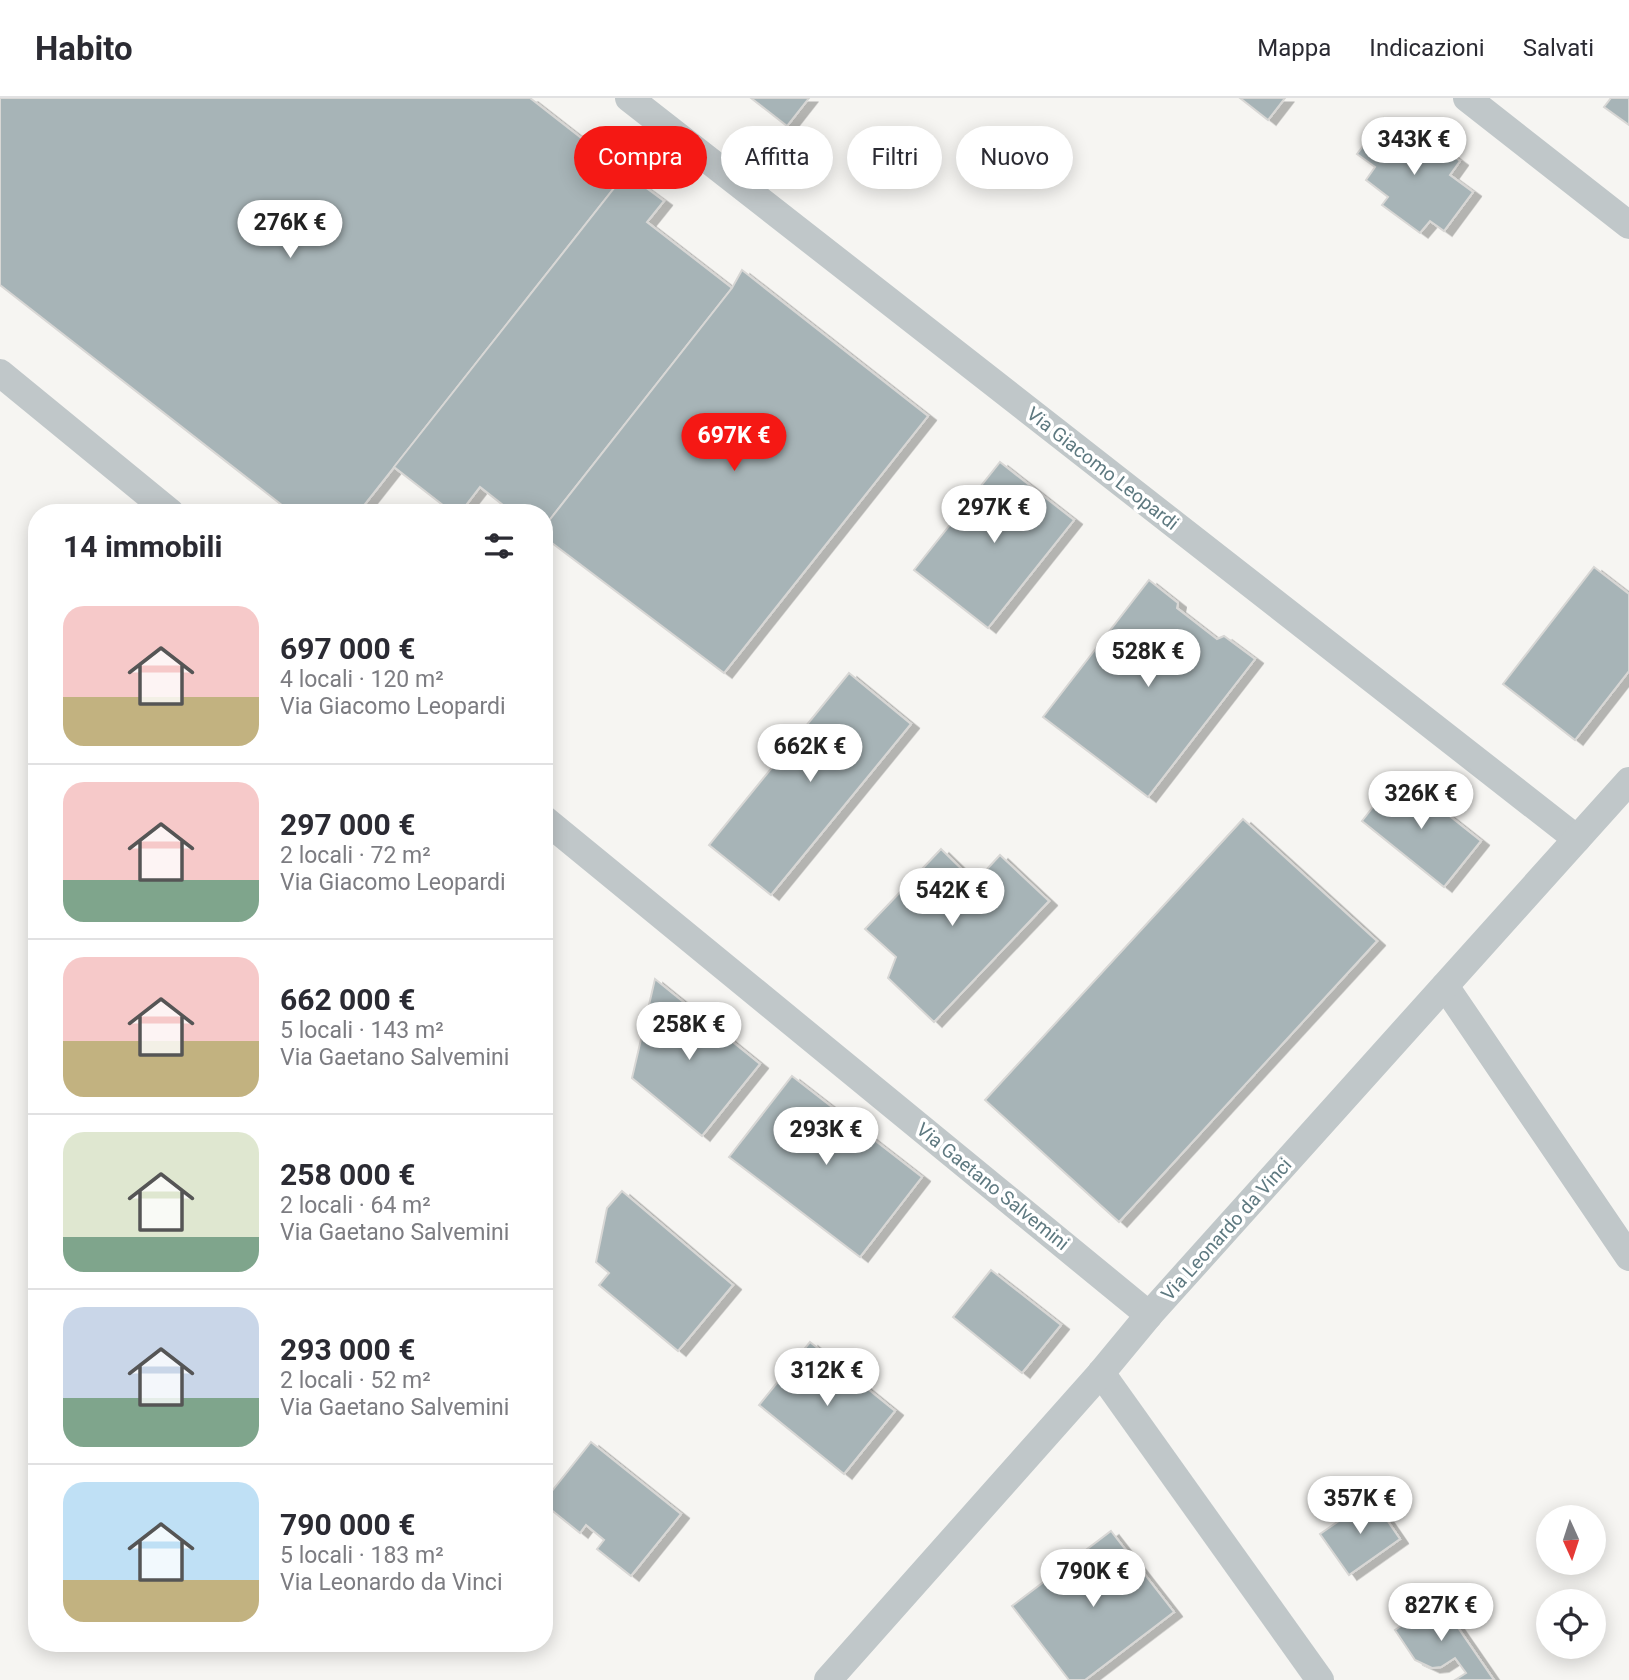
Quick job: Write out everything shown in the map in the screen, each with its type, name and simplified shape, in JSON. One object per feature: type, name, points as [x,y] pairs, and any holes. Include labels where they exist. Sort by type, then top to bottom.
[{"type":"street","name":"Via Giacomo Leopardi","points":[[629,98],[1577,839]]},
{"type":"street","points":[[1466,98],[1629,225]]},
{"type":"street","points":[[0,373],[160,504]]},
{"type":"street","name":"Via Leonardo da Vinci","points":[[828,1680],[1101,1373],[1149,1315],[1577,839],[1624,796]]},
{"type":"street","name":"Via Gaetano Salvemini","points":[[553,826],[1149,1315]]},
{"type":"street","points":[[1445,986],[1629,1257]]},
{"type":"street","points":[[1101,1373],[1320,1680]]},
{"type":"building","points":[[0,98],[530,98],[574,132],[574,189],[613,189],[365,504],[280,504],[0,285]]},
{"type":"building","points":[[751,98],[809,98],[787,126]]},
{"type":"building","points":[[1240,98],[1285,98],[1268,120]]},
{"type":"building","points":[[1611,98],[1629,98],[1629,125],[1604,107]]},
{"type":"building","points":[[1384,118],[1413,139],[1419,130],[1460,161],[1450,175],[1473,192],[1444,231],[1430,221],[1420,233],[1382,205],[1388,197],[1366,180],[1375,167],[1357,154]]},
{"type":"building","points":[[613,189],[648,189],[664,201],[647,222],[732,288],[553,516],[553,504],[502,504],[480,487],[467,504],[441,504],[394,467]]},
{"type":"building","points":[[742,270],[928,416],[724,673],[553,544],[553,516],[732,288]]},
{"type":"building","points":[[1000,462],[1074,520],[988,628],[914,570]]},
{"type":"building","points":[[1594,567],[1629,594],[1629,671],[1575,740],[1503,684]]},
{"type":"building","points":[[1149,580],[1178,603],[1177,608],[1217,639],[1224,636],[1255,659],[1148,797],[1043,717]]},
{"type":"building","points":[[849,673],[911,724],[771,895],[709,845]]},
{"type":"building","points":[[1398,775],[1481,841],[1444,887],[1362,821]]},
{"type":"building","points":[[1243,819],[1377,941],[1119,1222],[985,1100]]},
{"type":"building","points":[[941,849],[975,882],[1000,855],[1049,901],[934,1022],[888,978],[896,957],[865,929]]},
{"type":"building","points":[[655,979],[760,1064],[702,1136],[632,1078]]},
{"type":"building","points":[[792,1076],[922,1177],[860,1257],[729,1157]]},
{"type":"building","points":[[622,1191],[733,1285],[678,1351],[599,1285],[609,1273],[596,1262],[607,1208]]},
{"type":"building","points":[[991,1270],[1061,1325],[1022,1373],[953,1317]]},
{"type":"building","points":[[810,1342],[895,1411],[844,1474],[759,1405]]},
{"type":"building","points":[[591,1442],[681,1514],[631,1576],[597,1549],[604,1540],[586,1525],[580,1533],[553,1511],[553,1490]]},
{"type":"building","points":[[1372,1498],[1400,1539],[1349,1575],[1320,1534]]},
{"type":"building","points":[[1111,1531],[1174,1612],[1085,1680],[1069,1680],[1012,1606]]},
{"type":"building","points":[[1439,1600],[1494,1680],[1455,1680],[1466,1673],[1455,1658],[1441,1667],[1432,1668],[1415,1660],[1395,1630]]}]
